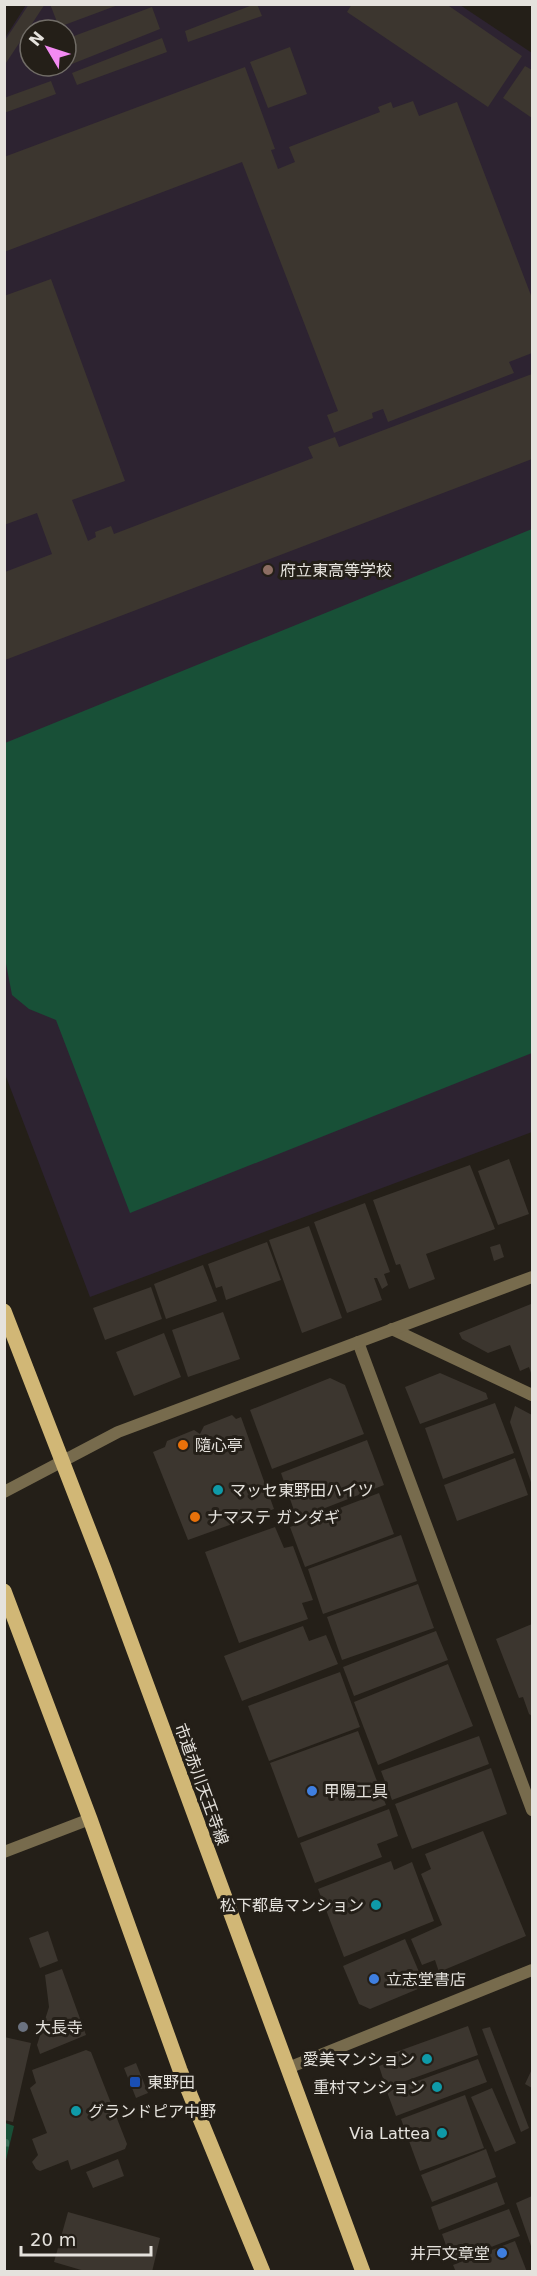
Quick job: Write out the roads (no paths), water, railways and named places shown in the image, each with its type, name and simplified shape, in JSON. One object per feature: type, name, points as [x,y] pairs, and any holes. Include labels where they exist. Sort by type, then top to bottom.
[{"type":"main road","name":"市道赤川天王寺線","points":[[4,1311],[63,1460],[363,2271]]},
{"type":"main road","points":[[4,1591],[90,1819],[180,2070],[262,2271]]},
{"type":"street","points":[[4,1492],[118,1432],[532,1277]]},
{"type":"street","points":[[392,1329],[532,1395]]},
{"type":"street","points":[[358,1342],[532,1810]]},
{"type":"street","points":[[4,1852],[90,1819]]},
{"type":"street","points":[[288,2068],[532,1970]]},
{"type":"place","name":"府立東高等学校","points":[[268,570]]},
{"type":"place","name":"隨心亭","points":[[183,1445]]},
{"type":"place","name":"マッセ東野田ハイツ","points":[[218,1490]]},
{"type":"place","name":"ナマステ ガンダギ","points":[[195,1517]]},
{"type":"place","name":"甲陽工具","points":[[312,1791]]},
{"type":"place","name":"松下都島マンション","points":[[376,1905]]},
{"type":"place","name":"立志堂書店","points":[[374,1979]]},
{"type":"place","name":"大長寺","points":[[23,2027]]},
{"type":"place","name":"愛美マンション","points":[[427,2059]]},
{"type":"place","name":"東野田","points":[[135,2082]]},
{"type":"place","name":"重村マンション","points":[[437,2087]]},
{"type":"place","name":"グランドピア中野","points":[[76,2111]]},
{"type":"place","name":"Via Lattea","points":[[442,2133]]},
{"type":"place","name":"井戸文章堂","points":[[502,2253]]}]
